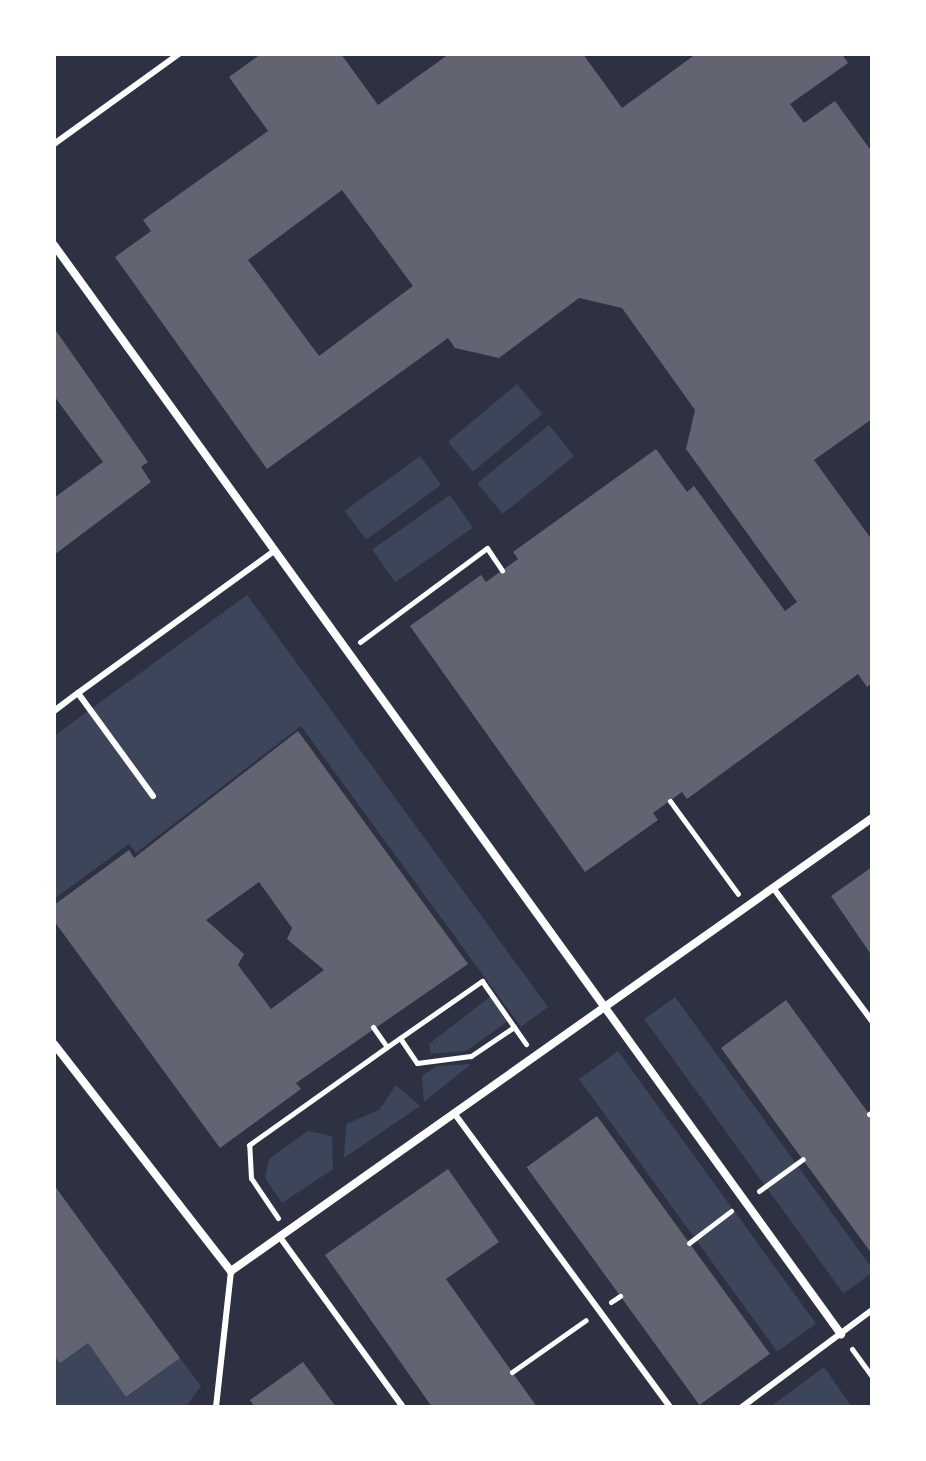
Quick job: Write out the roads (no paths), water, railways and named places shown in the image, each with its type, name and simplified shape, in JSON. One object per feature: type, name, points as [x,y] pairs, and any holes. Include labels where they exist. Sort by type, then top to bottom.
[{"type":"street","points":[[54,245],[841,1334]]},
{"type":"street","points":[[54,1044],[231,1271],[286,1238],[872,818]]},
{"type":"lane","points":[[54,144],[179,54]]},
{"type":"lane","points":[[54,711],[273,552]]},
{"type":"lane","points":[[78,693],[153,796]]},
{"type":"lane","points":[[774,889],[872,1021]]},
{"type":"lane","points":[[457,1117],[670,1407]]},
{"type":"lane","points":[[286,1238],[403,1407]]},
{"type":"lane","points":[[216,1407],[231,1271]]},
{"type":"lane","points":[[742,1407],[872,1310]]}]
